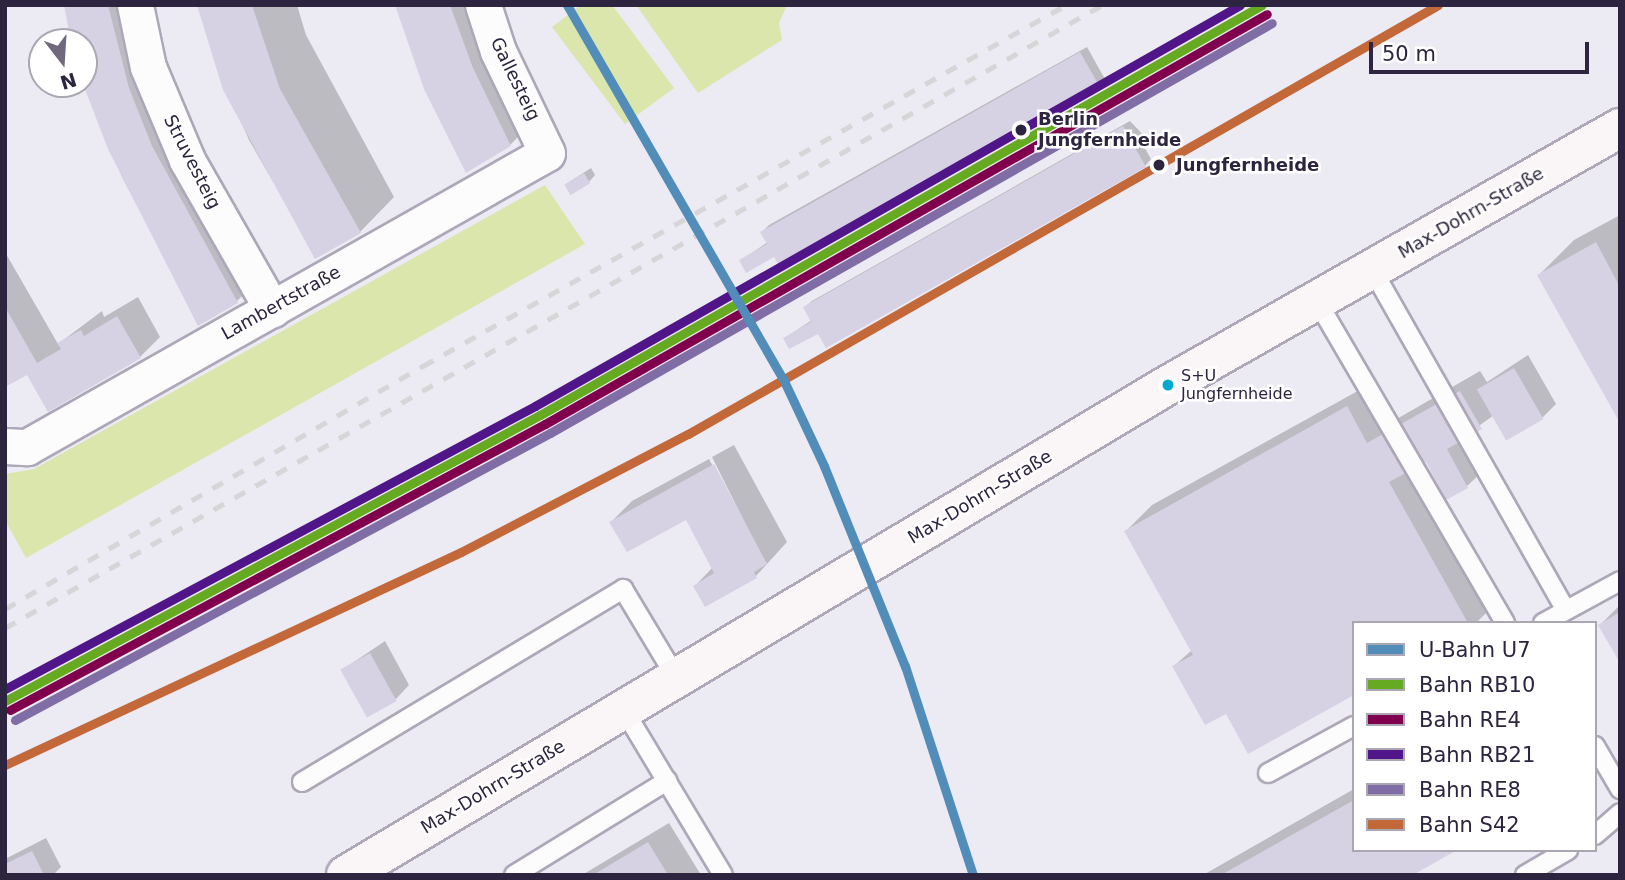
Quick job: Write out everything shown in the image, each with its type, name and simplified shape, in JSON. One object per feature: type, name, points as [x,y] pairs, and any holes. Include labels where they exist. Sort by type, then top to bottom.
[{"type":"main road","name":"Max-Dohrn-Straße","points":[[346,875],[1317,301],[1620,128]]},
{"type":"street","name":"Struvesteig","points":[[135,5],[148,67],[187,160],[272,309]]},
{"type":"street","name":"Gallesteig","points":[[483,5],[498,51],[547,153]]},
{"type":"street","name":"Lambertstraße","points":[[9,448],[27,447],[547,153]]},
{"type":"lane","points":[[1372,269],[1566,610]]},
{"type":"lane","points":[[1317,301],[1504,621]]},
{"type":"lane","points":[[1547,621],[1620,581]]},
{"type":"lane","points":[[302,782],[623,589],[677,679]]},
{"type":"lane","points":[[624,709],[723,875]]},
{"type":"lane","points":[[1268,773],[1352,727]]},
{"type":"lane","points":[[1597,749],[1620,789]]},
{"type":"lane","points":[[514,875],[667,781]]},
{"type":"lane","points":[[1597,833],[1620,813]]},
{"type":"lane","points":[[1525,875],[1565,852]]},
{"type":"green space","points":[[581,5],[612,5],[674,88],[625,124],[552,27]]},
{"type":"green space","points":[[636,5],[787,5],[779,23],[782,40],[698,93]]},
{"type":"green space","points":[[545,185],[585,244],[26,558],[5,520],[5,474],[34,469]]},
{"type":"building","points":[[64,5],[108,5],[129,88],[152,146],[238,303],[198,326],[108,149],[88,98],[98,98],[98,28],[68,28]]},
{"type":"building","points":[[197,5],[252,5],[280,89],[361,233],[315,259],[223,90]]},
{"type":"building","points":[[395,5],[450,5],[473,68],[511,146],[466,173],[424,89]]},
{"type":"building","points":[[1080,52],[1101,89],[781,269],[774,257],[746,273],[739,260],[767,244],[760,232]]},
{"type":"building","points":[[1123,126],[1146,167],[826,348],[818,334],[789,349],[783,338],[811,322],[803,307]]},
{"type":"building","points":[[584,173],[590,183],[570,195],[564,185]]},
{"type":"building","points":[[1596,242],[1620,287],[1620,423],[1537,275]]},
{"type":"building","points":[[5,307],[37,363],[61,349],[57,343],[81,330],[84,336],[117,316],[141,358],[48,412],[27,375],[5,387]]},
{"type":"building","points":[[1514,368],[1544,419],[1506,441],[1477,390]]},
{"type":"building","points":[[1460,391],[1482,429],[1447,449],[1468,488],[1446,500],[1426,462],[1389,482],[1467,621],[1352,621],[1352,696],[1248,754],[1226,714],[1205,725],[1172,666],[1193,655],[1124,531],[1347,406],[1367,443]]},
{"type":"building","points":[[714,464],[767,564],[754,572],[757,578],[705,607],[693,586],[714,573],[686,520],[627,552],[609,522]]},
{"type":"building","points":[[1620,612],[1620,663],[1598,625]]},
{"type":"building","points":[[370,653],[397,701],[367,718],[340,669]]},
{"type":"building","points":[[1352,801],[1352,852],[1453,852],[1413,875],[1221,875]]},
{"type":"building","points":[[648,842],[668,875],[593,875]]},
{"type":"building","points":[[32,851],[44,875],[5,875],[5,864]]},
{"type":"railway","points":[[5,609],[423,366],[1066,5]]},
{"type":"railway","points":[[5,628],[1102,5]]},
{"type":"metro line","name":"U7","points":[[567,5],[785,383],[824,466],[905,666],[973,875]]},
{"type":"rail line","name":"RB21","points":[[5,689],[535,406],[1240,5]]},
{"type":"rail line","name":"RB10","points":[[5,701],[540,415],[1262,5]]},
{"type":"rail line","name":"S42","points":[[5,765],[461,552],[688,434],[1438,5]]},
{"type":"rail line","name":"RE4","points":[[10,710],[545,424],[1267,14]]},
{"type":"rail line","name":"RE8","points":[[15,720],[550,433],[1272,23]]},
{"type":"place","name":"Berlin Jungfernheide","points":[[1021,130]]},
{"type":"place","name":"Jungfernheide","points":[[1159,165]]},
{"type":"place","name":"S+U Jungfernheide","points":[[1168,385]]}]
